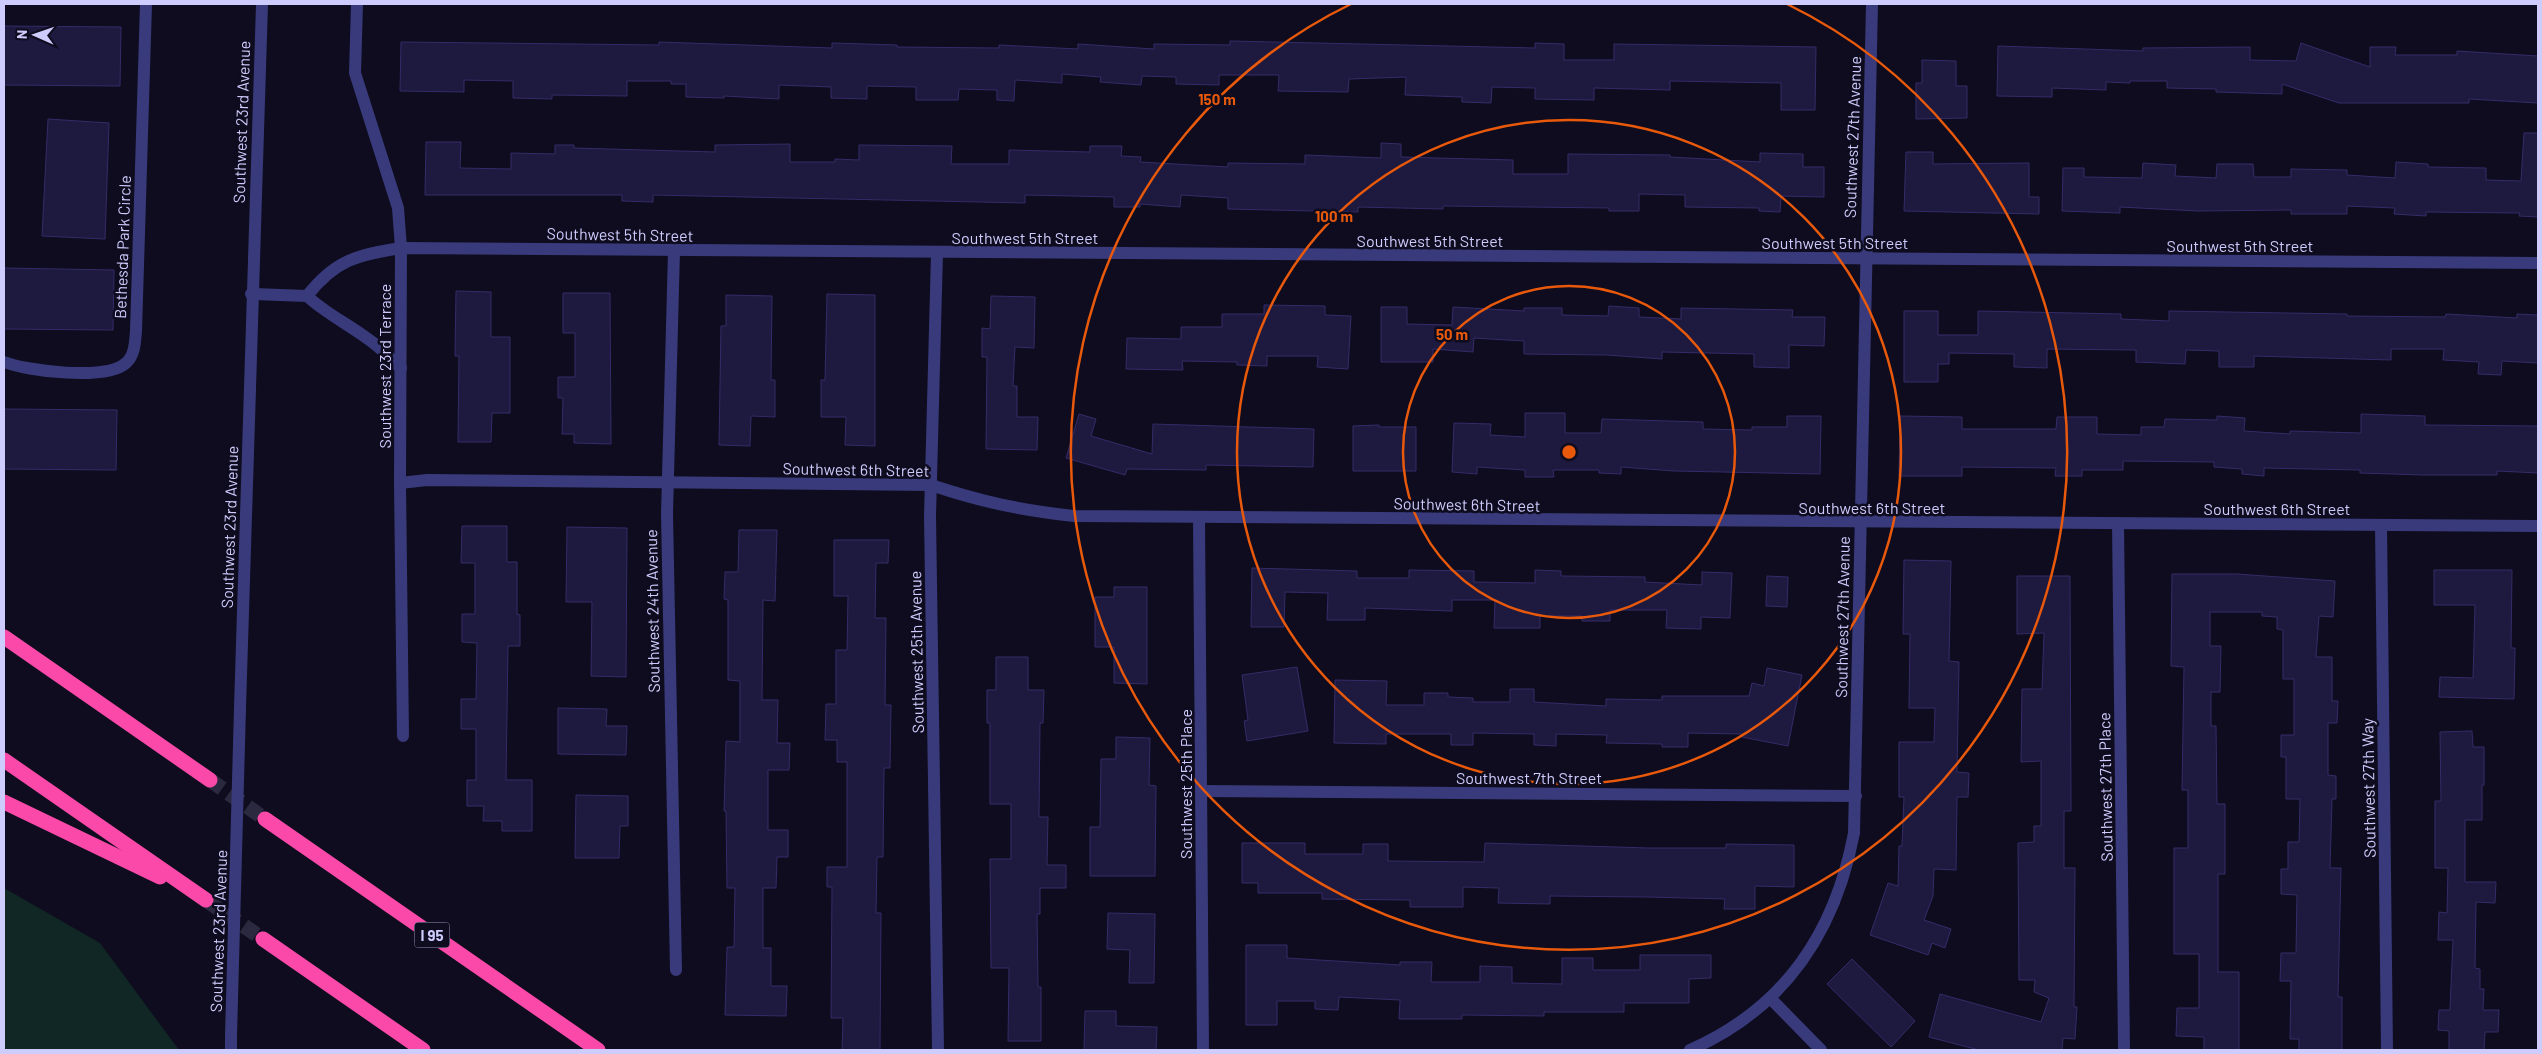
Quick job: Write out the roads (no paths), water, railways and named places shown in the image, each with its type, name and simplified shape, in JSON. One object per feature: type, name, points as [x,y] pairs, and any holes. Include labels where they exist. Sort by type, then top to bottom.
[{"type":"highway","points":[[4,637],[210,780]]},
{"type":"highway","points":[[4,760],[204,899],[4,802]]},
{"type":"highway","name":"I 95","points":[[265,819],[598,1050]]},
{"type":"highway","points":[[263,939],[423,1050]]},
{"type":"street","name":"Bethesda Park Circle","points":[[4,362],[29,370],[100,372],[119,368],[128,362],[133,353],[136,331],[146,4]]},
{"type":"street","name":"Southwest 23rd Avenue","points":[[231,1050],[251,294],[262,4]]},
{"type":"street","name":"Southwest 23rd Terrace","points":[[357,4],[355,73],[398,208],[401,248],[400,483],[403,736]]},
{"type":"street","name":"Southwest 27th Avenue","points":[[1690,1050],[1725,1032],[1770,998],[1807,955],[1834,906],[1854,834],[1859,523],[1872,4]]},
{"type":"street","name":"Southwest 5th Street","points":[[307,296],[322,276],[354,257],[401,248],[2538,263]]},
{"type":"street","name":"Southwest 24th Avenue","points":[[674,251],[668,482],[676,970]]},
{"type":"street","name":"Southwest 25th Avenue","points":[[937,253],[931,485],[938,1050]]},
{"type":"street","points":[[251,294],[307,296],[322,310],[341,320],[370,340],[401,368]]},
{"type":"street","name":"Southwest 6th Street","points":[[400,483],[427,480],[931,485],[983,502],[1019,510],[1074,516],[1859,523],[2538,526]]},
{"type":"street","name":"Southwest 25th Place","points":[[1200,518],[1203,1050]]},
{"type":"street","name":"Southwest 27th Place","points":[[2118,524],[2124,1050]]},
{"type":"street","name":"Southwest 27th Way","points":[[2381,525],[2388,1050]]},
{"type":"street","name":"Southwest 7th Street","points":[[1201,792],[1856,796]]},
{"type":"street","points":[[1770,998],[1821,1050]]},
{"type":"tunnel","points":[[210,780],[265,819]]},
{"type":"tunnel","points":[[206,900],[263,939]]}]
